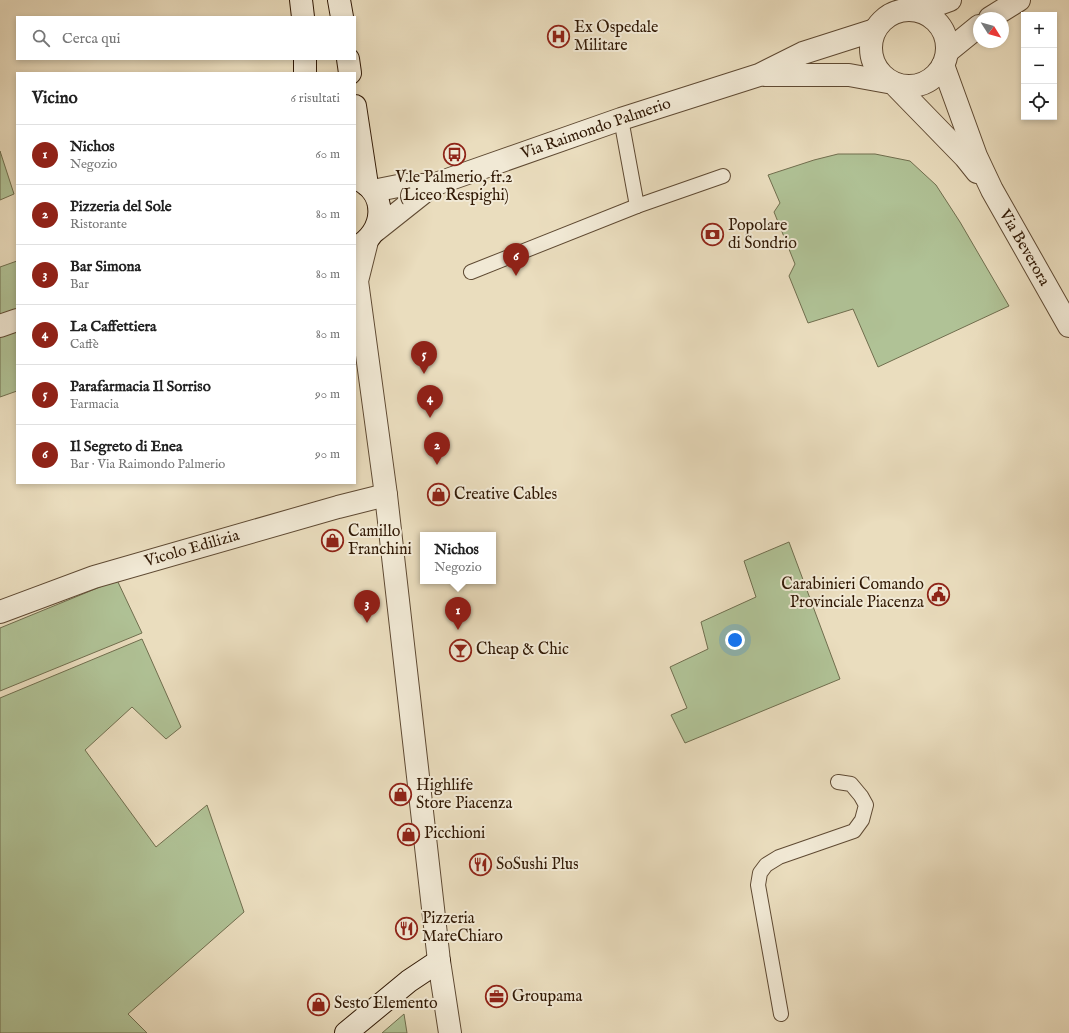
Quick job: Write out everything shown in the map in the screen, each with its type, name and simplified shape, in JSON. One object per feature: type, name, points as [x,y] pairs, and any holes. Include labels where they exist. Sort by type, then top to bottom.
[{"type":"street","points":[[300,0],[302,16]]},
{"type":"street","points":[[339,0],[342,16]]},
{"type":"street","points":[[920,11],[950,0]]},
{"type":"street","points":[[1000,12],[1019,0]]},
{"type":"street","points":[[907,10],[920,11],[932,17],[941,27],[946,39],[945,58],[976,156],[992,190],[965,157],[893,83],[882,76],[875,66],[871,55],[871,43],[875,30],[883,20],[894,13],[907,10]]},
{"type":"street","name":"Via Raimondo Palmerio","points":[[365,185],[433,185],[621,119],[759,75],[803,53],[875,30]]},
{"type":"street","points":[[893,83],[904,86],[915,85],[927,81],[936,74],[945,58],[973,32]]},
{"type":"street","points":[[305,60],[306,72]]},
{"type":"street","points":[[348,60],[350,72]]},
{"type":"street","name":"Via Raimondo Palmerio","points":[[759,75],[849,75],[893,83]]},
{"type":"street","points":[[356,114],[365,185],[375,195],[379,207],[379,220],[366,240],[356,280],[386,495],[439,961],[450,1033]]},
{"type":"street","name":"Via Raimondo Palmerio","points":[[366,240],[433,185]]},
{"type":"street","name":"Via Beverora","points":[[992,190],[1069,326]]},
{"type":"street","points":[[0,326],[16,320]]},
{"type":"street","name":"Vicolo Edilizia","points":[[0,612],[94,578],[338,507],[386,495]]},
{"type":"street","points":[[346,1033],[409,981],[439,961]]},
{"type":"lane","points":[[621,119],[638,206]]},
{"type":"lane","points":[[471,272],[638,206],[723,176]]},
{"type":"lane","points":[[781,1014],[758,885],[760,873],[766,865],[779,857],[854,830],[862,820],[866,805],[851,784],[838,782]]},
{"type":"green space","points":[[0,151],[14,194],[0,200]]},
{"type":"green space","points":[[838,154],[875,154],[910,161],[936,185],[960,222],[1009,306],[878,367],[853,309],[808,323],[789,276],[795,264],[774,212],[780,203],[768,175]]},
{"type":"green space","points":[[16,261],[16,391],[0,397],[0,267]]},
{"type":"green space","points":[[789,542],[840,679],[685,743],[671,715],[687,708],[670,667],[708,649],[701,622],[756,597],[744,561]]},
{"type":"green space","points":[[117,580],[142,633],[0,691],[0,628]]},
{"type":"green space","points":[[142,639],[181,727],[166,739],[132,707],[85,750],[156,847],[207,805],[244,912],[128,1014],[147,1033],[0,1033],[0,698]]},
{"type":"green space","points":[[404,1014],[407,1033],[382,1033]]},
{"type":"place","name":"Ex Ospedale Militare","points":[[559,37]]},
{"type":"place","name":"V.le Palmerio, fr.2 (Liceo Respighi)","points":[[454,155]]},
{"type":"place","name":"Popolare di Sondrio","points":[[712,235]]},
{"type":"place","name":"Il Segreto di Enea","points":[[516,276]]},
{"type":"place","name":"Parafarmacia Il Sorriso","points":[[424,374]]},
{"type":"place","name":"La Caffettiera","points":[[430,418]]},
{"type":"place","name":"Pizzeria del Sole","points":[[437,465]]},
{"type":"place","name":"Creative Cables","points":[[438,495]]},
{"type":"place","name":"Camillo Franchini","points":[[332,541]]},
{"type":"place","name":"Carabinieri Comando Provinciale Piacenza","points":[[939,594]]},
{"type":"place","name":"Bar Simona","points":[[367,623]]},
{"type":"place","name":"Nichos","points":[[458,630]]},
{"type":"place","name":"Cheap & Chic","points":[[461,650]]},
{"type":"place","name":"Highlife Store Piacenza","points":[[401,795]]},
{"type":"place","name":"Picchioni","points":[[408,834]]},
{"type":"place","name":"SoSushi Plus","points":[[480,865]]},
{"type":"place","name":"Pizzeria MareChiaro","points":[[407,928]]},
{"type":"place","name":"Groupama","points":[[497,997]]},
{"type":"place","name":"Sesto Elemento","points":[[319,1004]]}]
